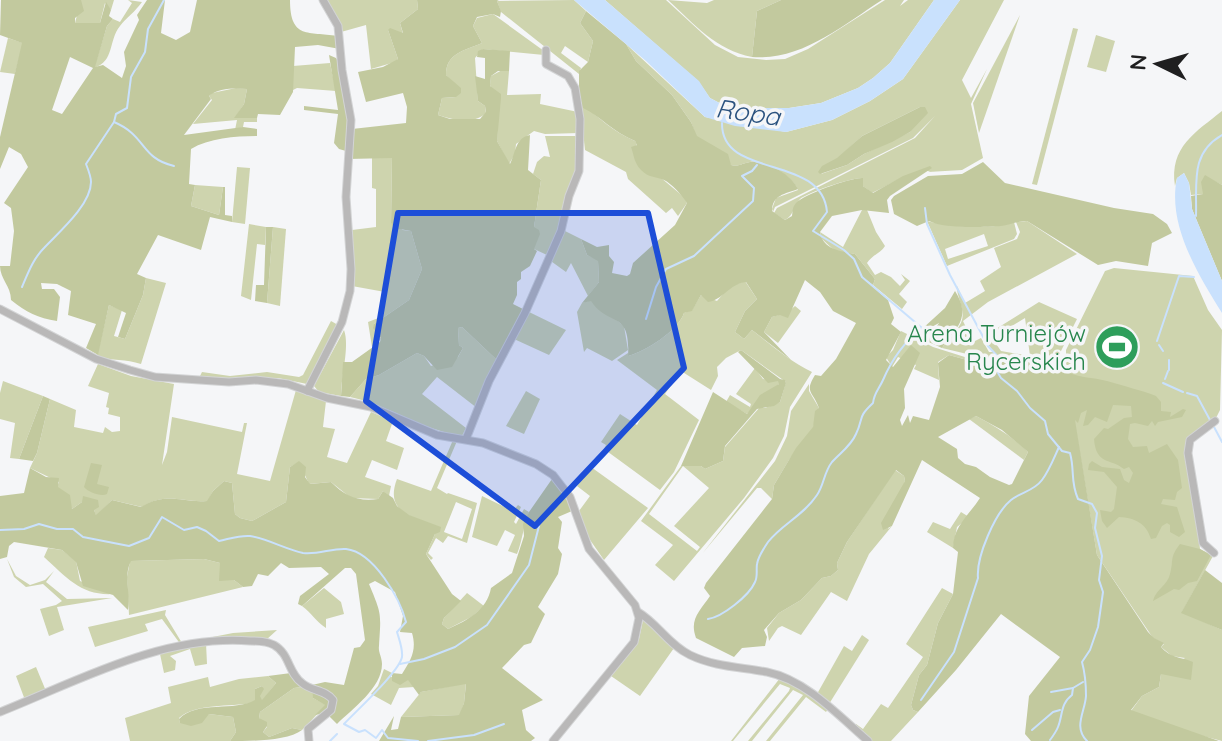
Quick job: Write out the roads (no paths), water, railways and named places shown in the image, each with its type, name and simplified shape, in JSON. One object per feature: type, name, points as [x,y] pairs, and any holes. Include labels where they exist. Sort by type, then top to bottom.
[{"type":"street","points":[[307,391],[342,322],[350,291],[351,269],[346,197],[351,120],[338,26],[323,0]]},
{"type":"street","points":[[466,439],[489,381],[525,313],[561,231],[579,171],[580,119],[575,88],[568,76],[546,64],[546,50]]},
{"type":"street","points":[[0,309],[96,359],[155,377],[273,381],[327,398],[371,407],[437,435],[483,443],[536,464],[554,476],[570,497],[589,549],[635,605],[639,626],[634,642],[553,741]]},
{"type":"street","points":[[1213,423],[1190,440],[1188,453],[1203,543],[1214,553]]},
{"type":"street","points":[[638,612],[690,656],[731,668],[767,672],[791,681],[829,707],[868,741]]},
{"type":"street","points":[[0,712],[146,656],[205,641],[233,639],[275,645],[284,653],[299,681],[330,695],[333,700],[331,710],[308,729],[309,741]]},
{"type":"water","name":"Ropa","points":[[574,0],[605,0],[699,81],[710,98],[729,108],[789,108],[821,103],[858,88],[890,63],[934,0],[960,0],[903,79],[870,101],[832,120],[786,132],[735,126],[705,117],[646,61]]},
{"type":"water","points":[[1184,173],[1189,183],[1192,209],[1222,281],[1222,313],[1195,266],[1176,213],[1177,178]]},
{"type":"waterway","points":[[22,287],[37,257],[86,200],[91,182],[86,164],[114,122],[116,114],[127,108],[131,77],[145,52],[148,29],[164,0]]},
{"type":"waterway","points":[[114,122],[133,134],[155,158],[174,166]]},
{"type":"waterway","name":"Ropa","points":[[708,619],[727,610],[752,588],[758,561],[766,544],[817,495],[829,466],[854,438],[863,415],[873,403],[895,358],[922,328],[862,277],[854,259],[844,250],[813,231],[827,212],[821,194],[808,181],[737,153],[726,141],[722,123]]},
{"type":"waterway","points":[[1196,216],[1196,181],[1200,160],[1212,142],[1222,135]]},
{"type":"waterway","points":[[646,319],[656,287],[666,269],[694,256],[753,201],[754,188],[742,176],[757,165]]},
{"type":"waterway","points":[[925,208],[927,224],[950,275],[988,346],[1001,360],[998,373],[1045,421],[1048,434],[1062,451],[1070,453],[1078,499],[1092,504],[1097,513],[1095,528],[1102,556],[1099,580],[1103,592],[1098,627],[1082,662],[1086,696],[1080,725],[1087,741]]},
{"type":"waterway","points":[[1157,341],[1179,276],[1194,277]]},
{"type":"waterway","points":[[1159,345],[1163,351]]},
{"type":"waterway","points":[[1169,360],[1169,370]]},
{"type":"waterway","points":[[1165,379],[1168,371]]},
{"type":"waterway","points":[[1163,383],[1183,392]]},
{"type":"waterway","points":[[1187,393],[1197,396],[1210,420]]},
{"type":"waterway","points":[[1213,425],[1222,442]]},
{"type":"waterway","points":[[921,700],[954,652],[978,578],[983,548],[993,525],[1011,500],[1042,480],[1059,447]]},
{"type":"waterway","points":[[0,530],[24,529],[39,524],[73,529],[83,537],[129,546],[149,538],[162,517],[184,530],[197,527],[219,541],[250,536],[303,553],[341,549],[356,552],[376,567],[384,578],[406,622],[397,632],[402,654],[399,664],[344,724],[359,732],[365,730],[376,738],[382,730],[388,738],[418,741]]},
{"type":"waterway","points":[[400,664],[455,647],[487,625],[529,565],[539,526]]},
{"type":"waterway","points":[[1050,740],[1073,688],[1083,682]]},
{"type":"waterway","points":[[1051,692],[1073,688]]},
{"type":"waterway","points":[[1032,730],[1053,712],[1060,710]]},
{"type":"waterway","points":[[428,741],[474,735],[504,724]]},
{"type":"waterway","points":[[330,741],[337,734]]},
{"type":"place","name":"Arena Turniejów Rycerskich","points":[[1117,347]]}]
